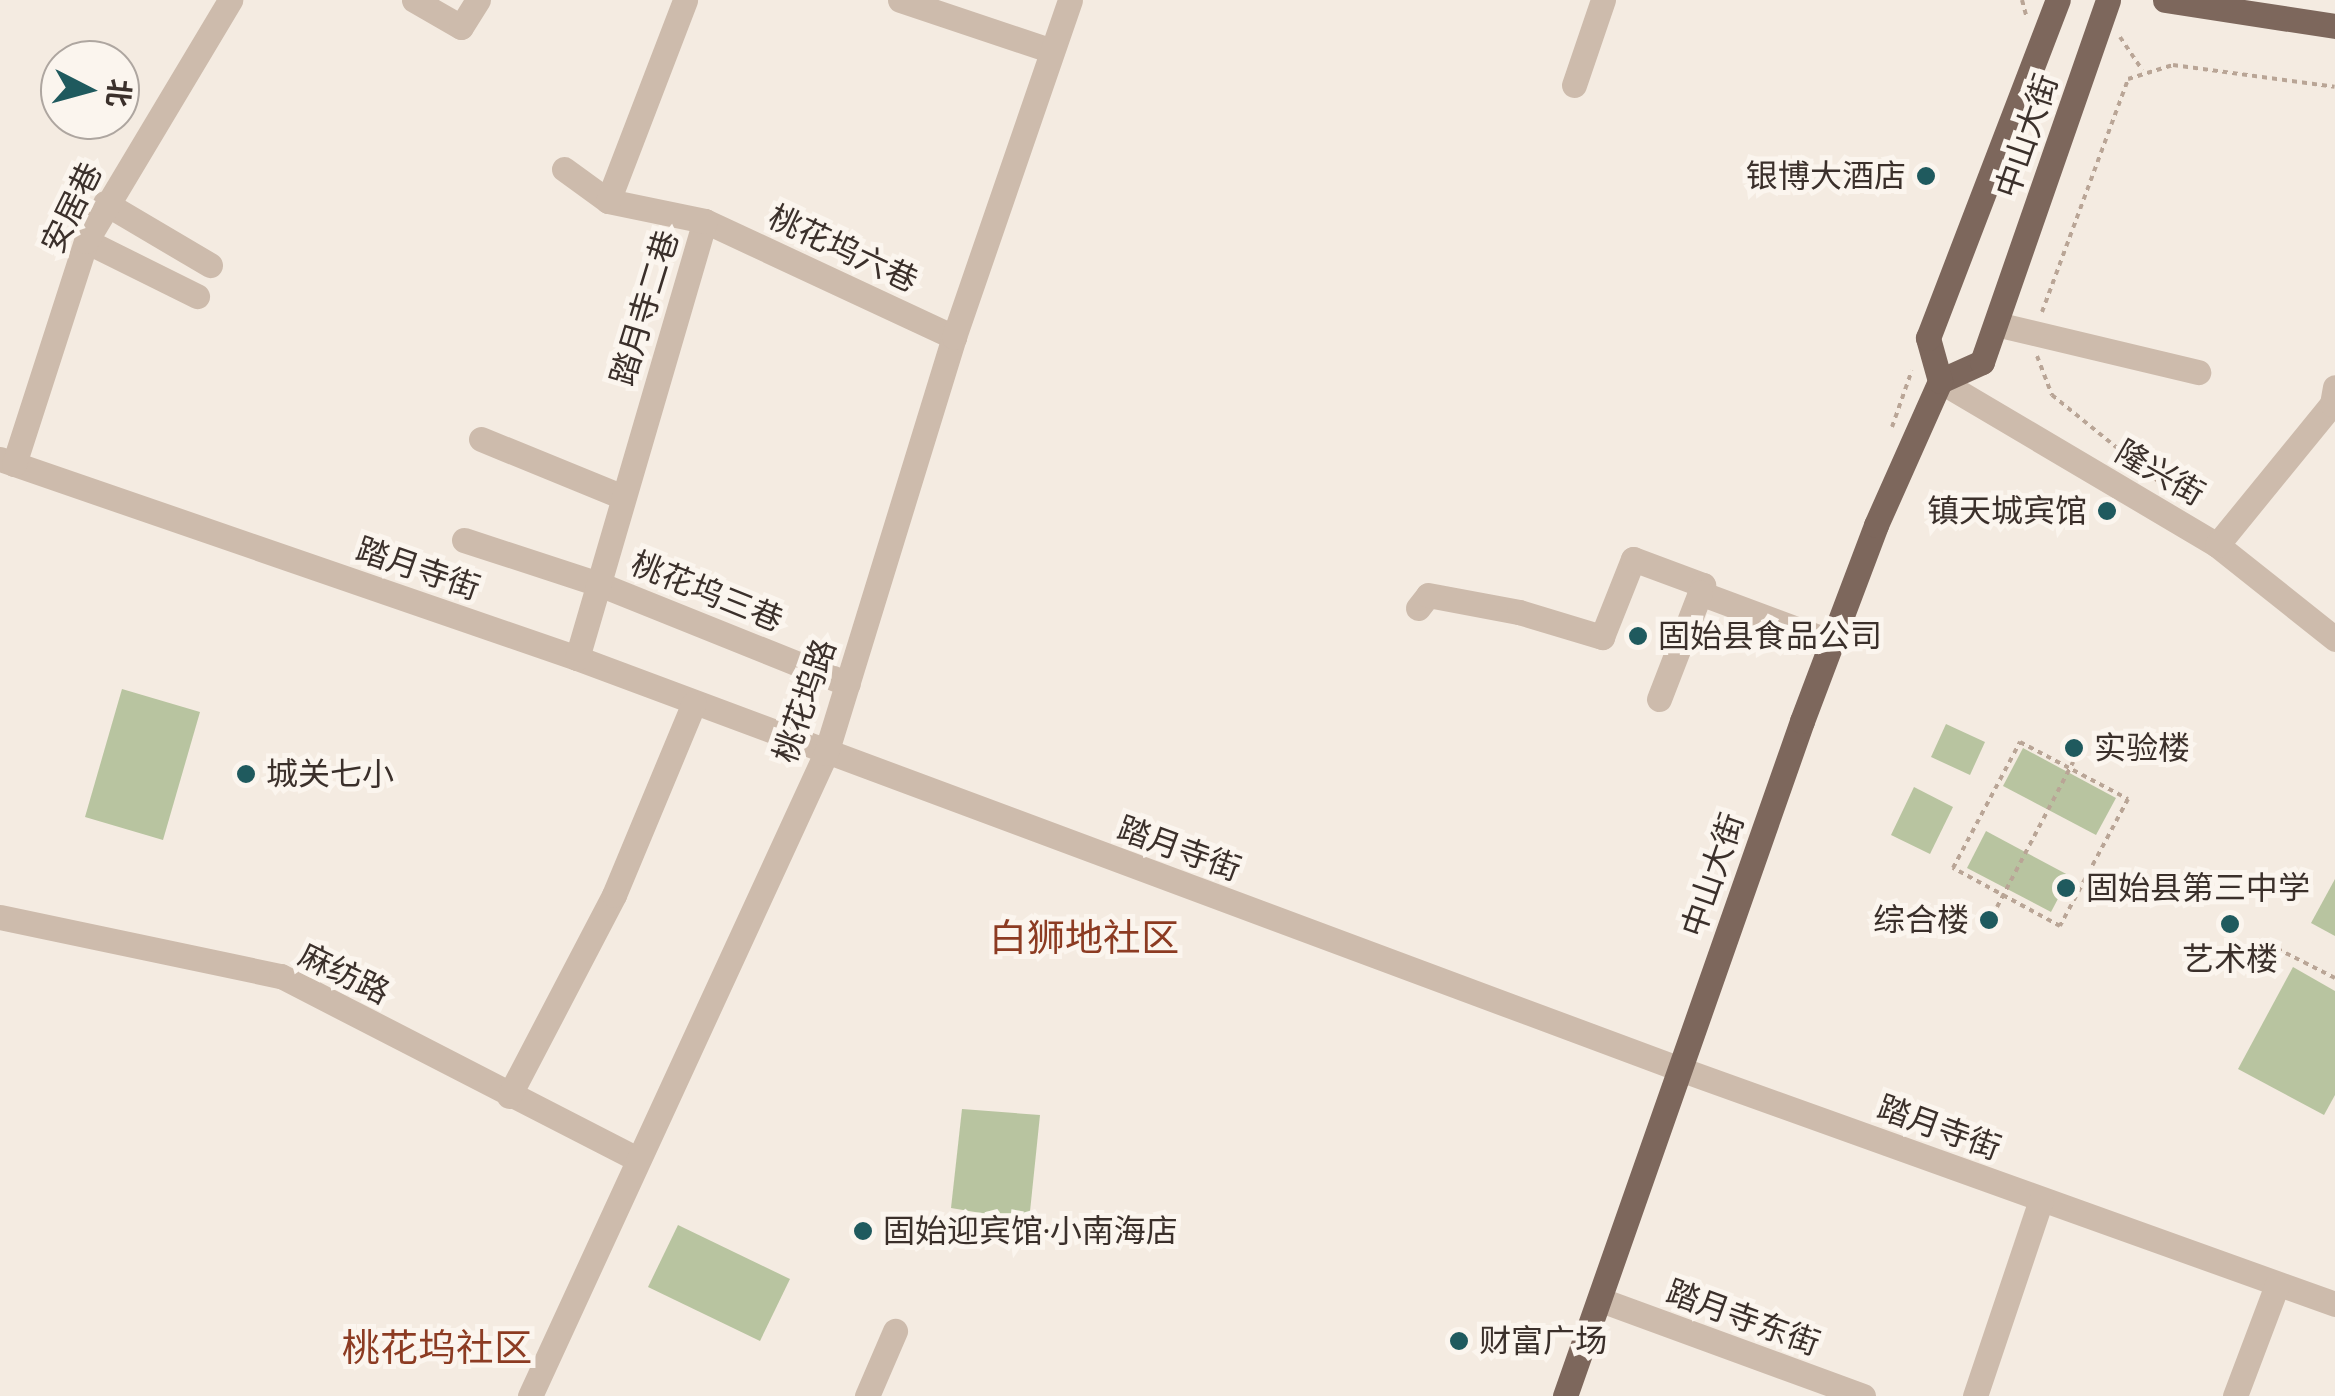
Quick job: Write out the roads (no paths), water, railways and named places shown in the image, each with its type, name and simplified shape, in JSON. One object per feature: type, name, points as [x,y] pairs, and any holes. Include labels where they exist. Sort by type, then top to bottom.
[{"type":"main road","name":"中山大街","points":[[1565,1396],[1832,642],[1940,382],[1928,338],[2058,0]]},
{"type":"main road","name":"中山大街","points":[[1940,382],[1982,362],[2108,0]]},
{"type":"main road","points":[[2164,0],[2335,26]]},
{"type":"street","name":"安居巷","points":[[7,461],[86,241],[105,203],[230,0]]},
{"type":"street","points":[[414,0],[460,27],[478,0]]},
{"type":"street","points":[[564,169],[608,201],[685,0]]},
{"type":"street","points":[[900,0],[1052,51]]},
{"type":"street","name":"桃花坞路","points":[[530,1396],[635,1158],[826,753],[954,337],[1070,0]]},
{"type":"street","points":[[1574,85],[1603,0]]},
{"type":"street","name":"踏月寺二巷","points":[[577,658],[705,220],[608,201]]},
{"type":"street","points":[[105,203],[210,266]]},
{"type":"street","name":"桃花坞六巷","points":[[705,220],[954,337]]},
{"type":"street","points":[[86,241],[196,296]]},
{"type":"street","points":[[1996,324],[2198,372]]},
{"type":"street","name":"隆兴街","points":[[1940,382],[2217,545],[2335,639]]},
{"type":"street","points":[[2217,545],[2332,404],[2335,387]]},
{"type":"street","points":[[480,439],[623,497]]},
{"type":"street","name":"踏月寺街","points":[[7,461],[577,658],[1680,1069],[2335,1304]]},
{"type":"street","name":"桃花坞三巷","points":[[464,540],[598,584],[848,684]]},
{"type":"street","points":[[1418,608],[1428,595],[1520,612],[1602,637],[1634,559],[1703,584],[1659,699]]},
{"type":"street","points":[[1700,593],[1832,642]]},
{"type":"street","points":[[509,1096],[614,895],[694,704]]},
{"type":"street","name":"麻纺路","points":[[0,917],[281,976],[635,1158]]},
{"type":"street","points":[[1974,1396],[2042,1200]]},
{"type":"street","points":[[2236,1396],[2277,1285]]},
{"type":"street","name":"踏月寺东街","points":[[1602,1300],[1863,1396]]},
{"type":"street","points":[[866,1396],[895,1331]]},
{"type":"place","name":"银博大酒店","points":[[1926,176]]},
{"type":"place","name":"镇天城宾馆","points":[[2107,511]]},
{"type":"place","name":"固始县食品公司","points":[[1638,636]]},
{"type":"place","name":"实验楼","points":[[2074,748]]},
{"type":"place","name":"城关七小","points":[[246,774]]},
{"type":"place","name":"固始县第三中学","points":[[2066,888]]},
{"type":"place","name":"综合楼","points":[[1989,920]]},
{"type":"place","name":"艺术楼","points":[[2230,924]]},
{"type":"place","name":"固始迎宾馆·小南海店","points":[[863,1231]]},
{"type":"place","name":"财富广场","points":[[1459,1341]]},
{"type":"district","name":"白狮地社区","points":[[1084,938]]},
{"type":"district","name":"桃花坞社区","points":[[437,1348]]}]
